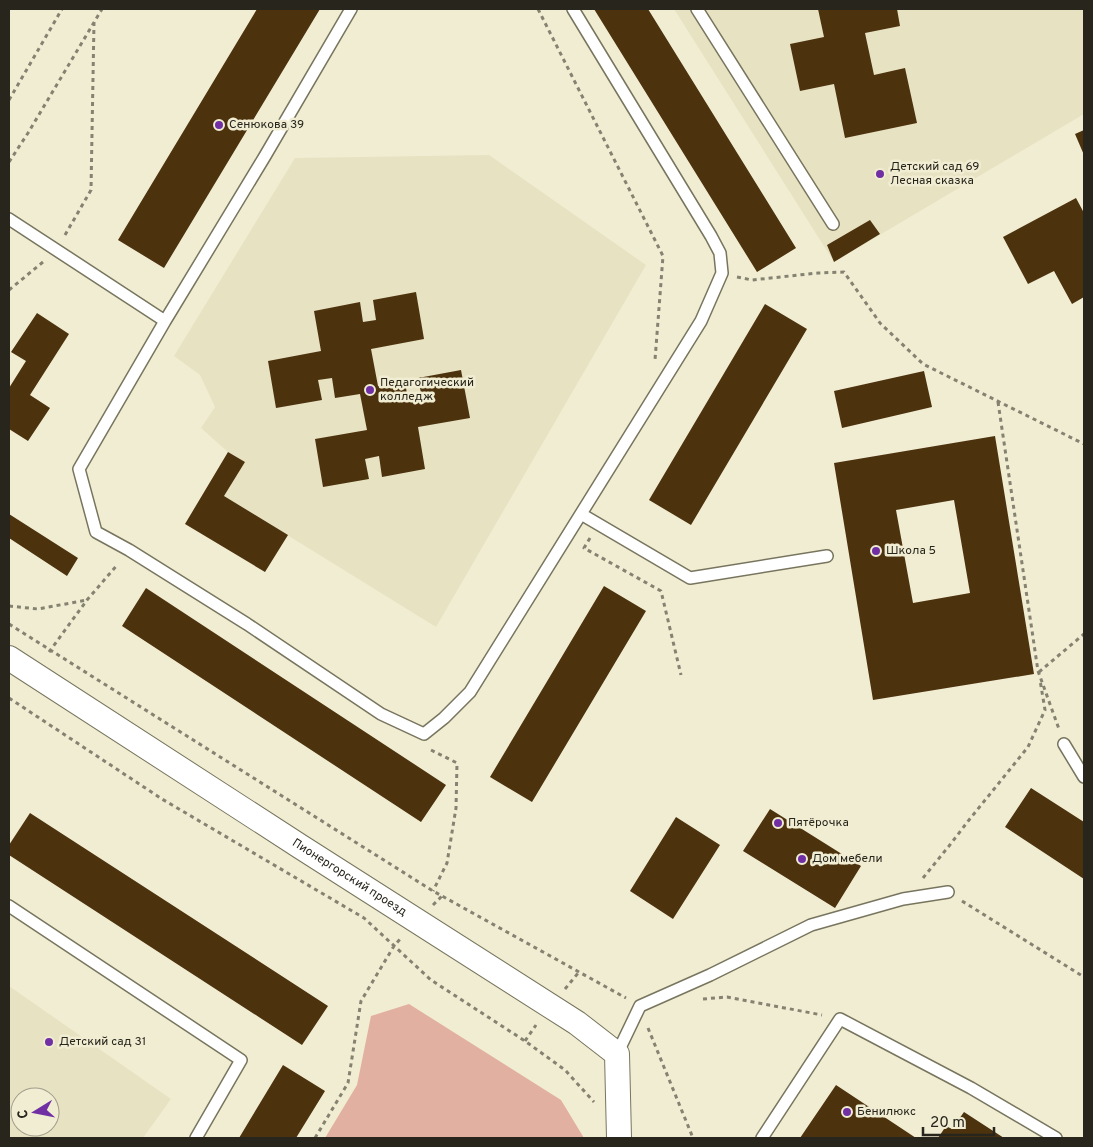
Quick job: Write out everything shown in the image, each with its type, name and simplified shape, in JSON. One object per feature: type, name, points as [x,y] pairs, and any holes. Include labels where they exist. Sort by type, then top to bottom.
[{"type":"street","name":"Пионергорский проезд","points":[[9,658],[577,1023],[617,1054]]},
{"type":"street","points":[[617,1054],[618,1138]]},
{"type":"lane","points":[[351,9],[79,469],[96,532],[129,550],[247,624],[381,714],[424,734],[444,718],[470,692],[701,321],[722,273],[720,254],[712,236],[573,9]]},
{"type":"lane","points":[[697,9],[833,224]]},
{"type":"lane","points":[[9,219],[165,321]]},
{"type":"lane","points":[[581,514],[690,578],[826,556]]},
{"type":"lane","points":[[1064,744],[1084,777]]},
{"type":"lane","points":[[617,1054],[640,1006],[710,976],[811,925],[903,899],[948,892]]},
{"type":"lane","points":[[9,906],[241,1060],[196,1138]]},
{"type":"lane","points":[[762,1138],[840,1019],[971,1088],[1056,1138]]},
{"type":"path","points":[[9,100],[62,9]]},
{"type":"path","points":[[9,162],[102,9]]},
{"type":"path","points":[[538,9],[663,256],[655,361]]},
{"type":"path","points":[[9,290],[56,250],[91,190],[94,22]]},
{"type":"path","points":[[722,273],[752,280],[844,272],[880,323],[923,364],[1084,444]]},
{"type":"path","points":[[931,869],[1028,747],[1045,710],[998,401]]},
{"type":"path","points":[[598,524],[584,548],[660,591],[681,675]]},
{"type":"path","points":[[129,550],[87,600],[50,651],[10,698],[162,799],[364,918],[431,980],[525,1041],[565,1070],[595,1104]]},
{"type":"path","points":[[9,606],[38,610],[87,600]]},
{"type":"path","points":[[9,624],[433,891],[640,1006],[693,1138]]},
{"type":"path","points":[[1038,671],[1084,634]]},
{"type":"path","points":[[1038,671],[1064,744]]},
{"type":"path","points":[[425,747],[457,763],[456,808],[447,863],[433,891]]},
{"type":"path","points":[[948,892],[1084,977]]},
{"type":"path","points":[[315,1138],[348,1083],[361,1001],[394,946],[416,920],[442,896]]},
{"type":"path","points":[[698,1000],[727,997],[840,1019]]},
{"type":"shaded area","name":"Детский сад 69 Лесная сказка","points":[[674,9],[1084,9],[1084,114],[834,262]]},
{"type":"shaded area","points":[[489,155],[646,265],[436,627],[224,496],[245,462],[228,452],[201,428],[215,407],[200,375],[174,356],[295,158]]},
{"type":"shaded area","name":"Детский сад 31","points":[[9,986],[171,1099],[143,1138],[9,1138]]},
{"type":"shaded area","points":[[409,1004],[561,1100],[584,1138],[325,1138],[357,1085],[371,1016]]},
{"type":"building","name":"Сенюкова 39","points":[[257,9],[320,9],[164,268],[118,240]]},
{"type":"building","points":[[594,9],[648,9],[796,248],[757,272]]},
{"type":"building","points":[[818,9],[897,9],[900,26],[865,33],[874,75],[905,68],[917,123],[845,138],[834,84],[800,91],[790,44],[824,37]]},
{"type":"building","points":[[1084,130],[1084,155],[1075,134]]},
{"type":"building","points":[[1076,198],[1084,213],[1084,297],[1072,304],[1054,271],[1028,284],[1003,237]]},
{"type":"building","points":[[870,220],[880,234],[834,262],[827,245]]},
{"type":"building","name":"Педагогический колледж","points":[[416,292],[424,339],[371,349],[378,386],[405,381],[408,401],[422,398],[418,378],[461,370],[470,418],[418,427],[425,469],[382,477],[379,456],[365,459],[369,479],[323,487],[315,439],[367,430],[360,394],[335,398],[332,378],[318,380],[322,400],[276,408],[268,361],[321,351],[314,311],[360,302],[363,322],[376,320],[373,300]]},
{"type":"building","points":[[765,304],[807,329],[691,525],[649,500]]},
{"type":"building","points":[[37,313],[69,334],[30,395],[50,408],[28,441],[9,429],[9,388],[26,361],[11,352]]},
{"type":"building","points":[[924,371],[932,407],[842,428],[834,391]]},
{"type":"building","name":"Школа 5","points":[[995,436],[1034,674],[873,700],[834,463]],"holes":[[[954,500],[970,593],[913,603],[896,510]]]},
{"type":"building","points":[[228,452],[245,462],[224,496],[288,535],[265,572],[185,524]]},
{"type":"building","points":[[9,514],[78,558],[67,576],[9,538]]},
{"type":"building","points":[[604,586],[646,611],[532,802],[490,777]]},
{"type":"building","points":[[146,588],[446,785],[421,822],[122,626]]},
{"type":"building","points":[[1031,788],[1084,822],[1084,879],[1005,827]]},
{"type":"building","name":"Дом мебели","points":[[770,809],[861,866],[835,908],[743,851]]},
{"type":"building","points":[[30,813],[328,1006],[302,1045],[9,855],[9,845]]},
{"type":"building","points":[[676,817],[720,845],[673,919],[630,891]]},
{"type":"building","points":[[283,1065],[325,1091],[296,1138],[239,1138]]},
{"type":"building","name":"Бенилюкс","points":[[836,1085],[916,1138],[800,1138]]},
{"type":"building","name":"Бенилюкс","points":[[964,1112],[1004,1138],[938,1138],[946,1126],[952,1129]]},
{"type":"place","name":"Сенюкова 39","points":[[219,125]]},
{"type":"place","name":"Детский сад 69 Лесная сказка","points":[[880,174]]},
{"type":"place","name":"Педагогический колледж","points":[[370,390]]},
{"type":"place","name":"Школа 5","points":[[876,551]]},
{"type":"place","name":"Пятёрочка","points":[[778,823]]},
{"type":"place","name":"Дом мебели","points":[[802,859]]},
{"type":"place","name":"Детский сад 31","points":[[49,1042]]},
{"type":"place","name":"Бенилюкс","points":[[847,1112]]}]
